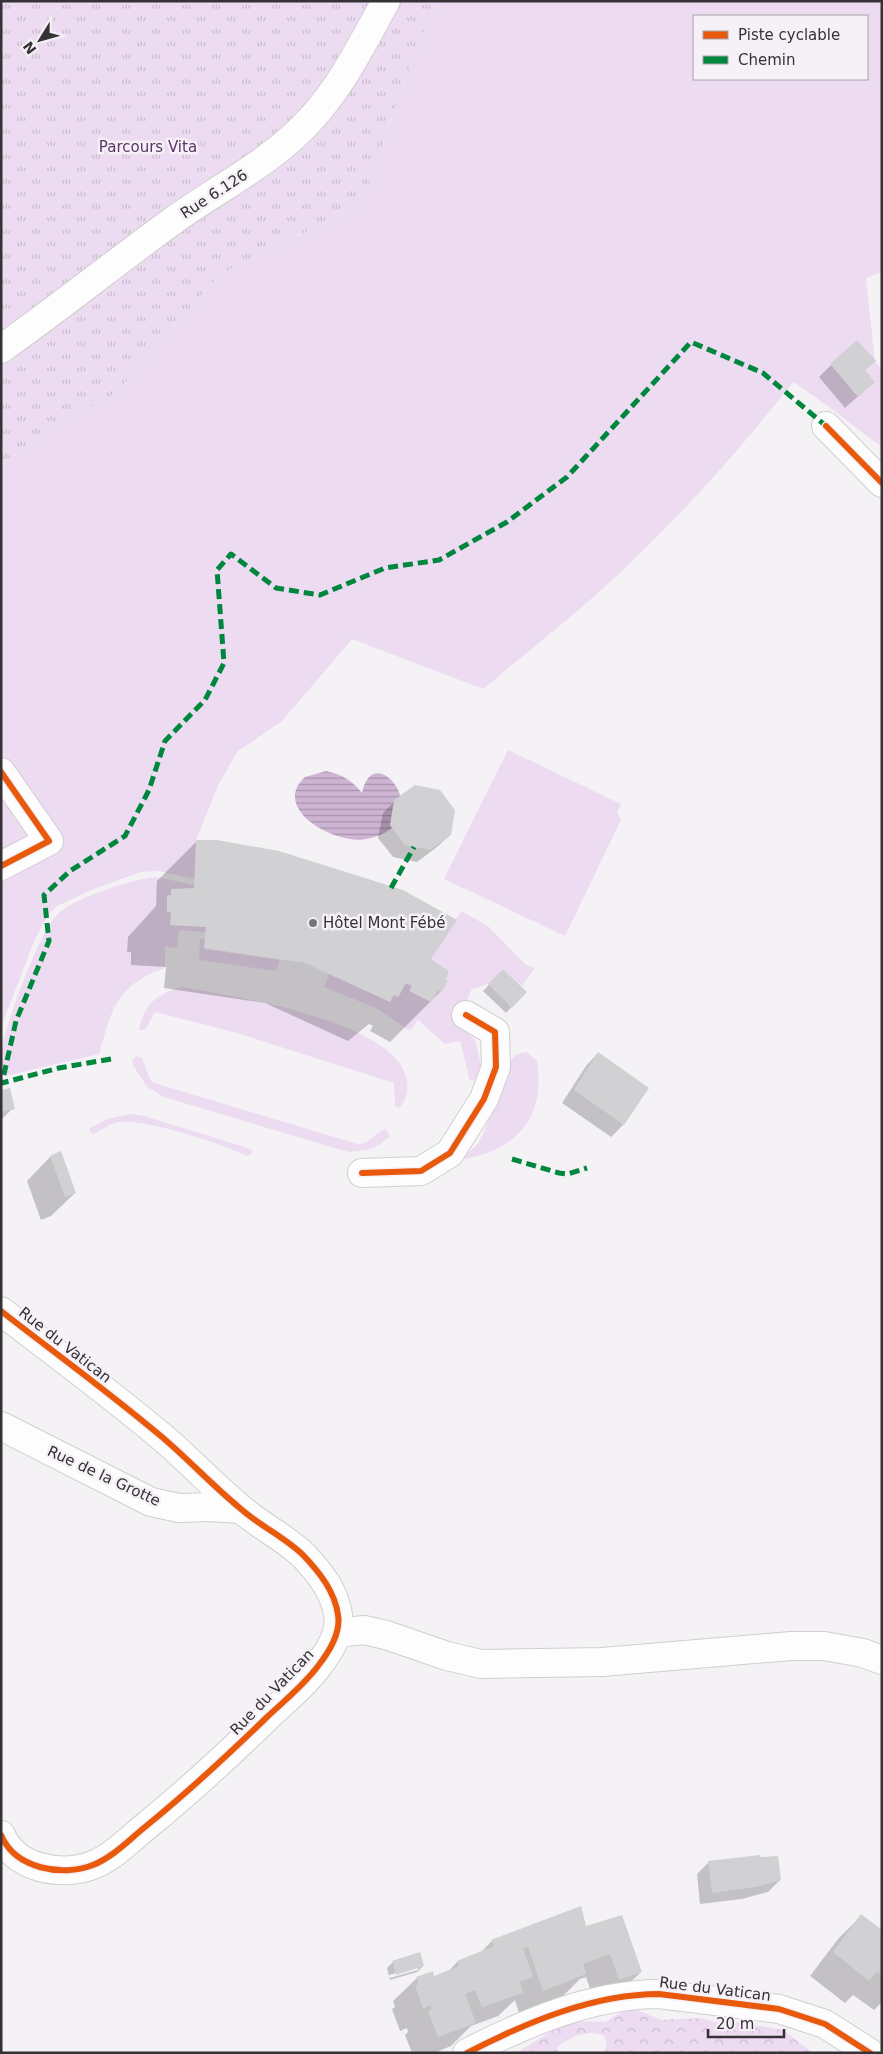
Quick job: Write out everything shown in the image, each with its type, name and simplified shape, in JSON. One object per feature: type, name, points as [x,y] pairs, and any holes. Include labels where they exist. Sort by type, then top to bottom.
[{"type":"street","name":"Rue 6.126","points":[[1,349],[176,219],[234,182],[279,148],[310,120],[336,89],[386,1]]},
{"type":"street","points":[[826,426],[882,483]]},
{"type":"street","points":[[1,772],[49,841],[1,866]]},
{"type":"street","points":[[362,1173],[421,1171],[450,1154],[484,1100],[496,1067],[495,1032],[466,1015]]},
{"type":"street","name":"Rue du Vatican","points":[[1,1311],[163,1438],[241,1509],[302,1554],[324,1580],[335,1601],[339,1618],[337,1632],[319,1666],[219,1764],[120,1848],[95,1864],[61,1872],[45,1869],[19,1857],[4,1843],[1,1835]]},
{"type":"street","name":"Rue de la Grotte","points":[[1,1426],[152,1502],[179,1508],[241,1509]]},
{"type":"street","points":[[337,1632],[364,1630],[386,1635],[447,1656],[481,1664],[602,1662],[791,1646],[824,1646],[863,1653],[882,1660]]},
{"type":"street","name":"Rue du Vatican","points":[[467,2053],[504,2034],[595,2002],[639,1994],[659,1994],[779,2009],[825,2024],[870,2053]]},
{"type":"green space","name":"Parcours Vita","points":[[1,1],[436,1],[410,66],[362,204],[220,274],[117,392],[33,441],[1,464]]},
{"type":"green space","points":[[436,1],[882,1],[882,272],[866,278],[875,362],[882,369],[882,447],[793,382],[728,461],[658,536],[608,584],[483,689],[352,639],[282,721],[237,752],[218,786],[196,840],[195,879],[158,871],[141,872],[96,888],[57,906],[49,914],[35,939],[1,1027],[1,464],[33,441],[117,392],[220,274],[362,204],[410,66]]},
{"type":"green space","points":[[508,750],[621,804],[617,812],[621,820],[565,936],[444,879]]},
{"type":"green space","points":[[157,877],[194,885],[194,888],[167,896],[167,912],[171,912],[170,925],[206,927],[205,932],[179,930],[177,948],[165,946],[165,968],[136,982],[119,1000],[108,1024],[99,1054],[1,1077],[1,1050],[5,1034],[26,975],[53,920],[70,905],[94,894],[134,881]]},
{"type":"green space","points":[[461,911],[488,926],[525,964],[535,968],[522,986],[503,969],[488,984],[472,989],[456,1022],[475,1040],[484,1077],[470,1081],[460,1041],[445,1044],[418,1020],[410,1031],[376,1008],[324,987],[329,974],[399,996],[406,983],[412,986],[410,991],[431,1002],[438,991],[442,992],[448,981],[446,979],[449,971],[431,959]]},
{"type":"green space","points":[[200,939],[205,939],[204,949],[280,960],[276,971],[199,960]]},
{"type":"green space","points":[[180,987],[269,1004],[341,1025],[371,1040],[394,1056],[406,1076],[406,1097],[399,1108],[395,1106],[394,1083],[237,1033],[155,1012],[145,1030],[139,1030],[144,1013],[152,1002],[158,997]]},
{"type":"green space","points":[[527,1052],[537,1061],[538,1082],[536,1100],[531,1116],[522,1130],[510,1141],[495,1150],[457,1160],[476,1146],[482,1135],[507,1064],[516,1056]]},
{"type":"green space","points":[[136,1056],[142,1058],[150,1079],[154,1083],[358,1144],[366,1142],[386,1129],[390,1136],[379,1145],[367,1150],[349,1152],[164,1097],[147,1087],[133,1065],[132,1061]]},
{"type":"green space","points":[[130,1114],[144,1116],[251,1149],[253,1152],[247,1156],[184,1133],[132,1122],[121,1122],[107,1126],[94,1134],[90,1132],[89,1129],[107,1119]]},
{"type":"green space","points":[[627,2009],[636,2009],[661,2020],[701,2018],[715,2022],[739,2022],[783,2030],[813,2053],[604,2053],[607,2042],[603,2035],[591,2033],[579,2035],[568,2040],[557,2047],[558,2053],[516,2053],[557,2028],[580,2021],[605,2022]]},
{"type":"shaded area","points":[[326,771],[347,779],[362,793],[369,777],[379,773],[389,778],[397,789],[402,803],[400,818],[388,831],[366,839],[338,836],[311,822],[301,812],[295,801],[296,789],[305,777]]},
{"type":"building","points":[[857,340],[876,361],[865,370],[875,382],[858,397],[830,364]]},
{"type":"building","points":[[415,785],[440,790],[455,810],[451,835],[430,850],[405,845],[390,825],[394,800]]},
{"type":"building","name":"Hôtel Mont Fébé","points":[[196,840],[217,840],[279,851],[403,890],[457,920],[431,959],[449,971],[446,979],[448,981],[442,992],[438,991],[431,1002],[409,991],[412,986],[406,983],[398,997],[394,995],[390,1002],[305,963],[204,948],[206,927],[170,925],[171,912],[167,912],[167,896],[171,895],[171,889],[194,888]]},
{"type":"building","points":[[503,969],[527,992],[512,1008],[488,984]]},
{"type":"building","points":[[598,1052],[649,1088],[624,1125],[574,1090]]},
{"type":"building","points":[[10,1088],[15,1109],[1,1112],[1,1090]]},
{"type":"building","points":[[61,1151],[76,1193],[65,1197],[50,1156]]},
{"type":"building","points":[[760,1855],[760,1857],[778,1856],[781,1880],[756,1887],[712,1893],[708,1861]]},
{"type":"building","points":[[581,1906],[586,1926],[622,1915],[642,1972],[619,1980],[610,1954],[583,1964],[586,1974],[543,1991],[528,1947],[523,1948],[533,1977],[520,1982],[523,1993],[482,2007],[475,1990],[465,1994],[476,2023],[438,2037],[428,2011],[432,2009],[430,2005],[423,2009],[415,1985],[418,1984],[416,1977],[433,1971],[434,1976],[459,1966],[457,1961],[494,1946],[491,1940]]},
{"type":"building","points":[[861,1914],[882,1930],[882,1975],[877,1972],[869,1981],[833,1952]]},
{"type":"building","points":[[420,1952],[424,1966],[396,1975],[392,1961]]},
{"type":"marked path","points":[[111,1059],[59,1068],[2,1083],[16,1021],[49,941],[44,895],[70,871],[125,836],[149,790],[165,741],[205,700],[224,663],[217,570],[231,554],[276,588],[320,595],[385,568],[439,560],[507,522],[567,477],[691,342],[763,373],[826,426]]},
{"type":"marked path","points":[[391,888],[414,847]]},
{"type":"marked path","points":[[512,1159],[559,1173],[568,1174],[587,1168]]},
{"type":"cycle path","points":[[826,426],[882,483]]},
{"type":"cycle path","points":[[1,772],[49,841],[1,866]]},
{"type":"cycle path","points":[[362,1173],[421,1171],[450,1153],[484,1099],[496,1067],[495,1032],[466,1015]]},
{"type":"cycle path","points":[[1,1311],[142,1421],[241,1509],[304,1556],[316,1569],[330,1591],[334,1598],[338,1615],[338,1628],[330,1648],[318,1666],[300,1686],[192,1787],[107,1858],[81,1869],[54,1870],[28,1863],[17,1856],[8,1847],[1,1835]]},
{"type":"cycle path","points":[[467,2053],[512,2031],[560,2012],[609,1999],[659,1994],[779,2009],[825,2024],[870,2053]]},
{"type":"place","name":"Hôtel Mont Fébé","points":[[313,923]]}]
